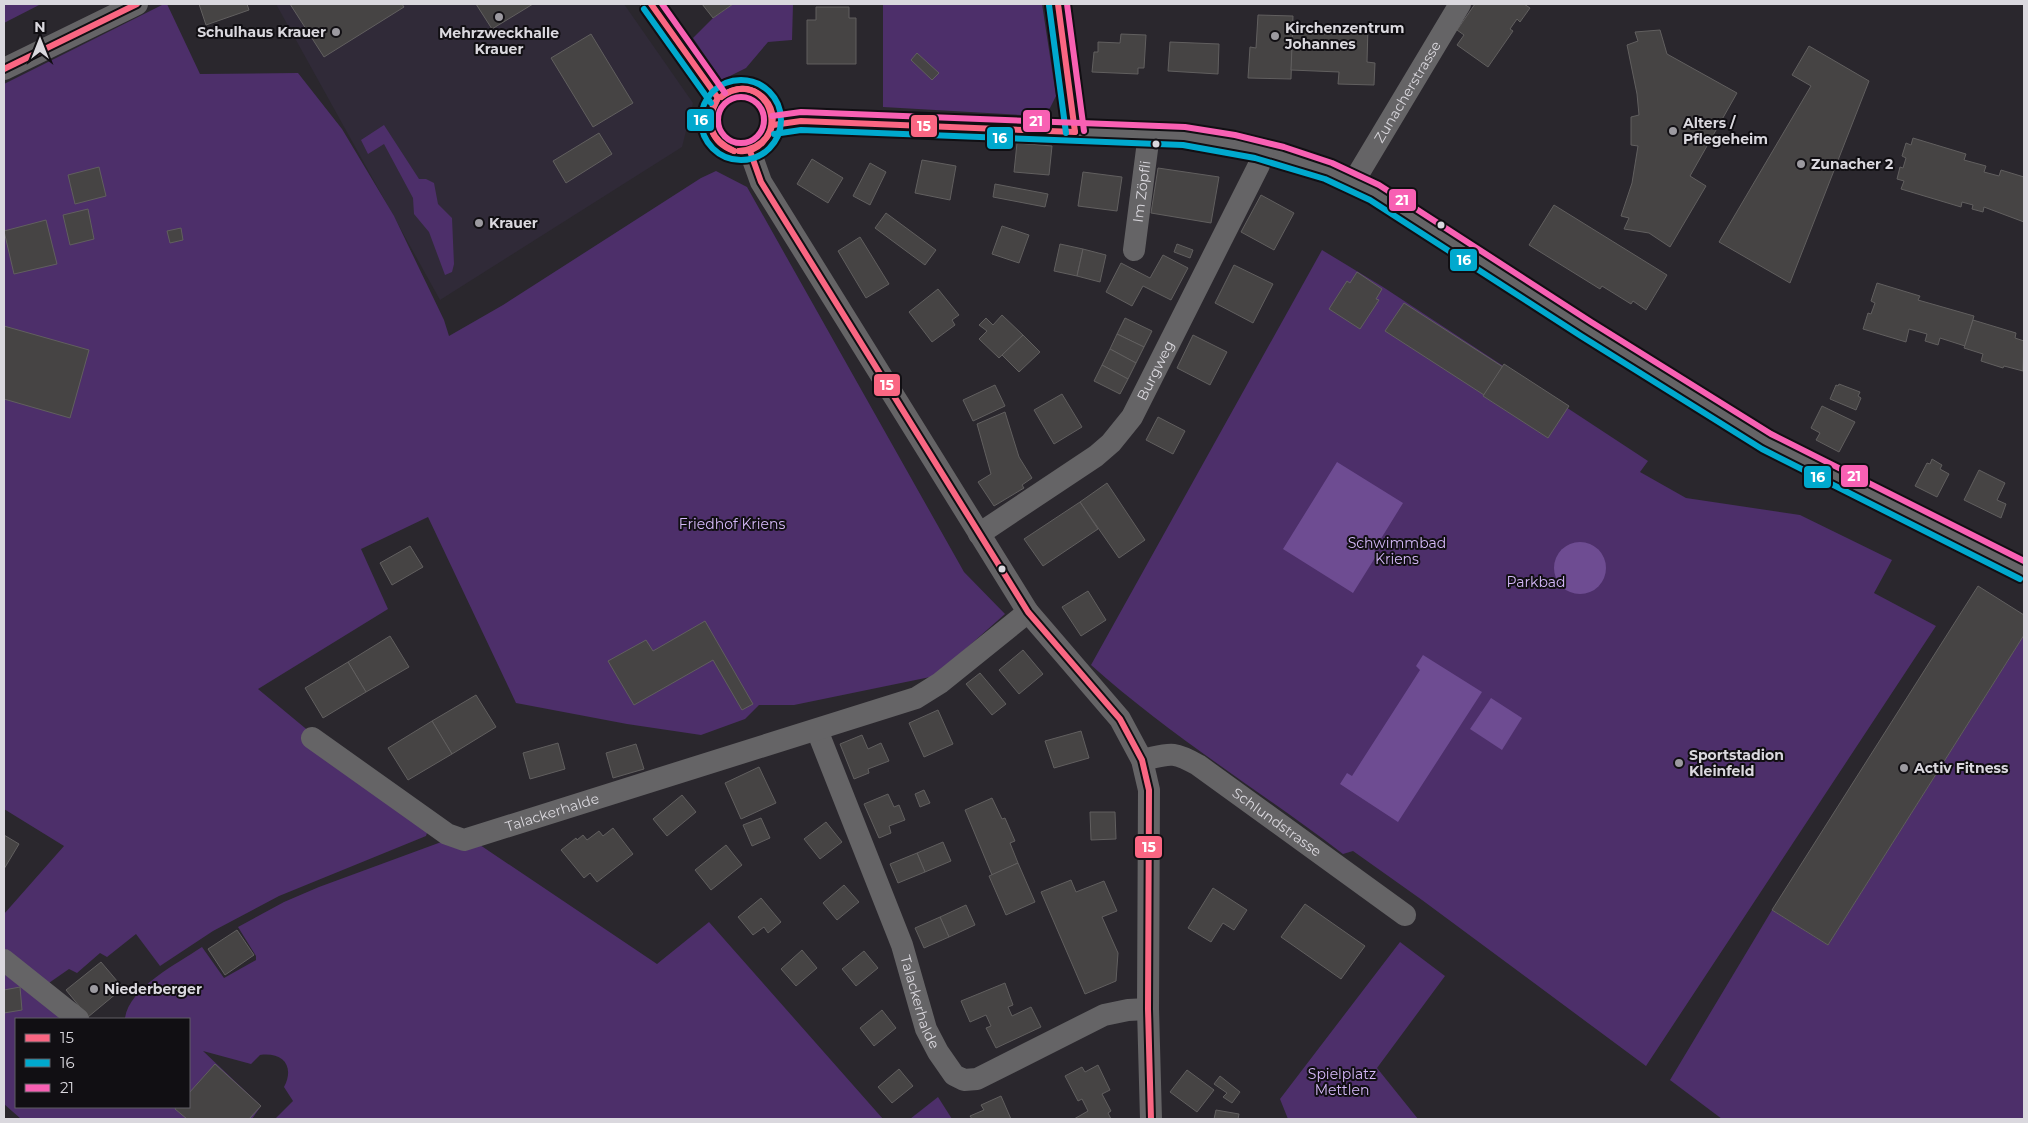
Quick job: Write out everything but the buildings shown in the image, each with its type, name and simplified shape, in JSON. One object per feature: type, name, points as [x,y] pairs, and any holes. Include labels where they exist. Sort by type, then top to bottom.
[{"type":"street","points":[[4,69],[137,4]]},
{"type":"street","points":[[651,4],[718,98]]},
{"type":"street","points":[[1058,4],[1075,132]]},
{"type":"street","name":"Zunacherstrasse","points":[[1354,181],[1460,4]]},
{"type":"street","points":[[738,88],[755,91],[768,102],[772,113],[773,125],[769,136],[760,145],[750,151],[732,150],[716,140],[711,130],[710,112],[718,98],[727,91],[738,88]]},
{"type":"street","points":[[773,125],[801,121],[1184,136],[1234,143],[1312,165],[1354,181],[1402,209],[1586,329],[1767,442],[2024,571]]},
{"type":"street","name":"Im Zöpfli","points":[[1134,250],[1149,134]]},
{"type":"street","name":"Burgweg","points":[[979,534],[1096,456],[1111,443],[1132,417],[1259,165],[1263,150]]},
{"type":"street","points":[[750,151],[761,182],[1028,612],[1120,719],[1142,760],[1149,790],[1148,1008],[1151,1119]]},
{"type":"street","name":"Talackerhalde","points":[[312,738],[446,834],[464,840],[916,698],[940,683],[1028,612]]},
{"type":"street","name":"Talackerhalde","points":[[816,730],[848,805],[902,945],[926,1029],[938,1052],[954,1075],[964,1080],[977,1078],[1104,1015],[1148,1008]]},
{"type":"street","name":"Schlundstrasse","points":[[1142,760],[1169,754],[1180,755],[1198,765],[1405,915]]},
{"type":"street","points":[[4,960],[77,1018]]},
{"type":"shaded area","name":"Krauer","points":[[276,4],[624,4],[693,103],[682,147],[440,300]]},
{"type":"shaded area","points":[[1337,462],[1403,503],[1374,550],[1378,553],[1353,593],[1283,549]]},
{"type":"shaded area","points":[[1575,542],[1585,542],[1594,546],[1602,554],[1606,568],[1602,582],[1594,590],[1585,594],[1575,594],[1566,590],[1558,582],[1554,573],[1554,563],[1558,554],[1566,546]]},
{"type":"shaded area","points":[[1423,655],[1482,692],[1398,822],[1340,784],[1347,773],[1352,776],[1420,670],[1416,666]]},
{"type":"shaded area","points":[[1491,698],[1522,718],[1502,750],[1470,729]]},
{"type":"green space","points":[[4,4],[41,4],[4,23]]},
{"type":"green space","name":"Friedhof Kriens","points":[[167,4],[200,74],[298,73],[342,129],[394,216],[444,320],[449,336],[503,305],[701,178],[716,171],[747,187],[964,572],[1005,614],[935,676],[794,705],[759,705],[745,719],[701,735],[627,724],[516,703],[428,517],[361,549],[388,609],[258,689],[428,830],[426,836],[279,896],[213,931],[160,966],[136,934],[107,957],[100,953],[77,973],[69,969],[46,985],[4,951],[4,914],[64,846],[4,809],[4,84]]},
{"type":"green space","points":[[733,4],[793,4],[792,40],[768,42],[746,68],[722,80],[693,38],[713,18]]},
{"type":"green space","points":[[883,4],[1042,4],[1056,96],[1050,108],[1039,116],[883,107]]},
{"type":"green space","points":[[384,125],[419,179],[426,179],[434,183],[438,204],[452,218],[454,264],[452,272],[445,275],[429,232],[414,214],[413,198],[384,144],[368,154],[361,140]]},
{"type":"green space","points":[[1322,250],[1383,287],[1648,461],[1640,472],[1686,498],[1800,515],[1892,560],[1874,593],[1936,626],[1646,1066],[1353,851],[1343,854],[1215,762],[1151,715],[1091,665]]},
{"type":"green space","points":[[2024,635],[2024,1119],[1722,1119],[1670,1080],[1772,910],[1828,945]]},
{"type":"green space","points":[[444,841],[480,845],[657,964],[709,922],[883,1119],[275,1119],[293,1101],[284,1087],[288,1073],[285,1062],[281,1058],[260,1055],[251,1064],[203,1051],[261,1106],[252,1119],[21,1119],[4,1104],[4,960],[77,1018],[15,1018],[15,1108],[190,1108],[190,1018],[125,1018],[128,1007],[135,996],[156,977],[202,947],[224,978],[256,960],[256,956],[238,927],[284,902],[319,887]]},
{"type":"green space","name":"Spielplatz Mettlen","points":[[1400,942],[1445,976],[1377,1068],[1418,1119],[1288,1119],[1280,1099]]},
{"type":"green space","points":[[938,1097],[952,1119],[910,1119]]},
{"type":"transit line","name":"15","points":[[4,69],[137,4]]},
{"type":"transit line","name":"15","points":[[651,4],[718,98]]},
{"type":"transit line","name":"21","points":[[662,4],[725,93]]},
{"type":"transit line","name":"15","points":[[1058,4],[1075,132]]},
{"type":"transit line","name":"21","points":[[1067,4],[1084,131]]},
{"type":"transit line","name":"16","points":[[1049,5],[1066,133]]},
{"type":"transit line","name":"16","points":[[644,9],[711,103]]},
{"type":"transit line","name":"16","points":[[733,80],[749,80],[770,91],[781,112],[781,120],[781,128],[770,149],[749,160],[733,160],[719,154],[707,142],[701,128],[701,112],[707,98],[719,86],[733,80]]},
{"type":"transit line","name":"15","points":[[721,97],[733,90],[745,89],[756,92],[770,108],[773,119],[771,131],[758,147],[752,150],[739,151]]},
{"type":"transit line","name":"15","points":[[721,97],[733,90],[748,89],[758,94],[766,103],[771,114],[771,126],[766,137],[756,146],[739,151]]},
{"type":"transit line","name":"21","points":[[741,97],[754,101],[760,107],[764,120],[760,133],[754,139],[741,143],[728,139],[722,133],[718,120],[722,107],[728,101],[741,97]]},
{"type":"transit line","name":"15","points":[[717,100],[711,116],[712,130],[714,136],[719,141],[734,151]]},
{"type":"transit line","name":"15","points":[[717,100],[711,115],[712,130],[720,142],[734,151]]},
{"type":"transit line","name":"21","points":[[772,116],[801,112],[1185,127],[1235,135],[1284,147],[1332,163],[1379,185],[1591,322],[1771,434],[2024,561]]},
{"type":"transit line","name":"15","points":[[773,125],[801,121],[1075,132]]},
{"type":"transit line","name":"16","points":[[774,134],[801,130],[1183,145],[1255,158],[1325,179],[1370,200],[1581,336],[1762,449],[2020,579]]},
{"type":"transit line","name":"15","points":[[750,151],[761,182],[1028,612],[1120,719],[1142,760],[1149,790],[1148,1009],[1151,1119]]},
{"type":"place","name":"Mehrzweckhalle Krauer","points":[[499,17]]},
{"type":"place","name":"Schulhaus Krauer","points":[[336,32]]},
{"type":"place","name":"Kirchenzentrum Johannes","points":[[1275,36]]},
{"type":"place","name":"Alters / Pflegeheim","points":[[1673,131]]},
{"type":"place","name":"Zunacher 2","points":[[1801,164]]},
{"type":"place","name":"Krauer","points":[[479,223]]},
{"type":"place","name":"Sportstadion Kleinfeld","points":[[1679,763]]},
{"type":"place","name":"Activ Fitness","points":[[1904,768]]},
{"type":"place","name":"Niederberger","points":[[94,989]]},
{"type":"park label","name":"Schwimmbad Kriens","points":[[1397,552]]},
{"type":"park label","name":"Parkbad","points":[[1536,582]]}]
